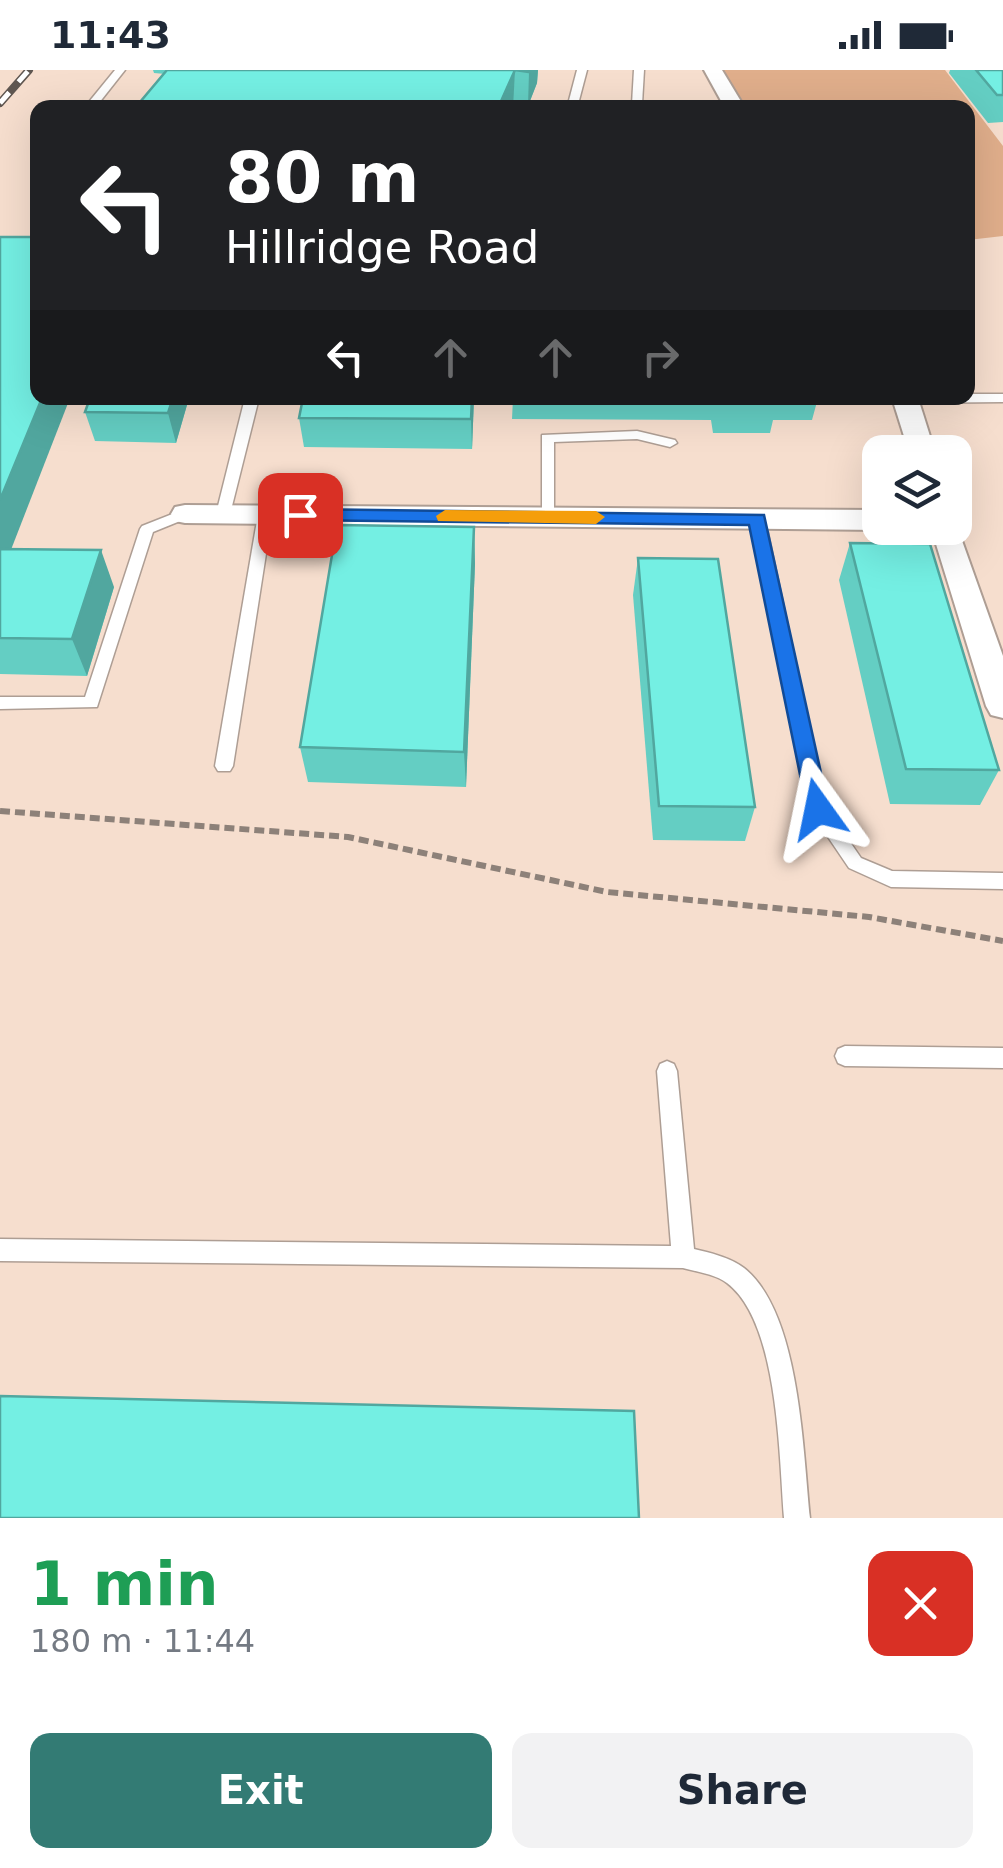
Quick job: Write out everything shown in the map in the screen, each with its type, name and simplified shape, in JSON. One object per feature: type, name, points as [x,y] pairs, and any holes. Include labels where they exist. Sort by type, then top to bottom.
[{"type":"street","points":[[713,70],[730,100]]},
{"type":"street","points":[[907,405],[917,435]]},
{"type":"street","points":[[184,514],[862,520]]},
{"type":"street","points":[[951,545],[1003,706]]},
{"type":"lane","points":[[96,100],[120,70]]},
{"type":"lane","points":[[574,100],[582,70]]},
{"type":"lane","points":[[636,100],[639,70]]},
{"type":"lane","points":[[975,398],[1003,398]]},
{"type":"lane","points":[[223,514],[250,405]]},
{"type":"lane","points":[[546,517],[547,438],[637,435],[670,443]]},
{"type":"lane","points":[[0,702],[91,704],[147,529],[184,514]]},
{"type":"lane","points":[[224,766],[265,515]]},
{"type":"lane","points":[[758,519],[818,809],[855,863],[891,879],[1003,881]]},
{"type":"lane","points":[[845,1056],[1003,1058]]},
{"type":"lane","points":[[667,1071],[683,1257]]},
{"type":"lane","points":[[0,1250],[683,1257],[736,1275],[754,1293],[770,1320],[797,1518]]},
{"type":"path","points":[[0,811],[348,838],[608,892],[869,917],[1003,940]]},
{"type":"shaded area","points":[[0,70],[1003,70],[1003,1518],[0,1518]]},
{"type":"shaded area","points":[[722,70],[945,70],[968,100],[741,100]]},
{"type":"shaded area","points":[[975,109],[1003,146],[1003,236],[975,239]]},
{"type":"building","points":[[167,70],[515,70],[502,100],[142,100]]},
{"type":"building","points":[[976,70],[1003,70],[1003,95],[997,95]]},
{"type":"building","points":[[0,237],[30,237],[30,405],[39,405],[0,500]]},
{"type":"building","points":[[88,405],[171,405],[168,413],[85,412]]},
{"type":"building","points":[[302,405],[472,405],[471,419],[299,418]]},
{"type":"building","points":[[337,525],[474,527],[464,752],[300,747]]},
{"type":"building","points":[[850,543],[930,545],[999,770],[906,769]]},
{"type":"building","points":[[0,549],[101,550],[72,639],[0,638]]},
{"type":"building","points":[[638,558],[718,559],[755,807],[659,806]]},
{"type":"building","points":[[0,1396],[634,1411],[639,1518],[0,1518]]},
{"type":"railway","points":[[0,103],[29,70]]},
{"type":"slow traffic","points":[[445,516],[596,517]]},
{"type":"route","points":[[300,515],[758,519],[818,809]]}]
